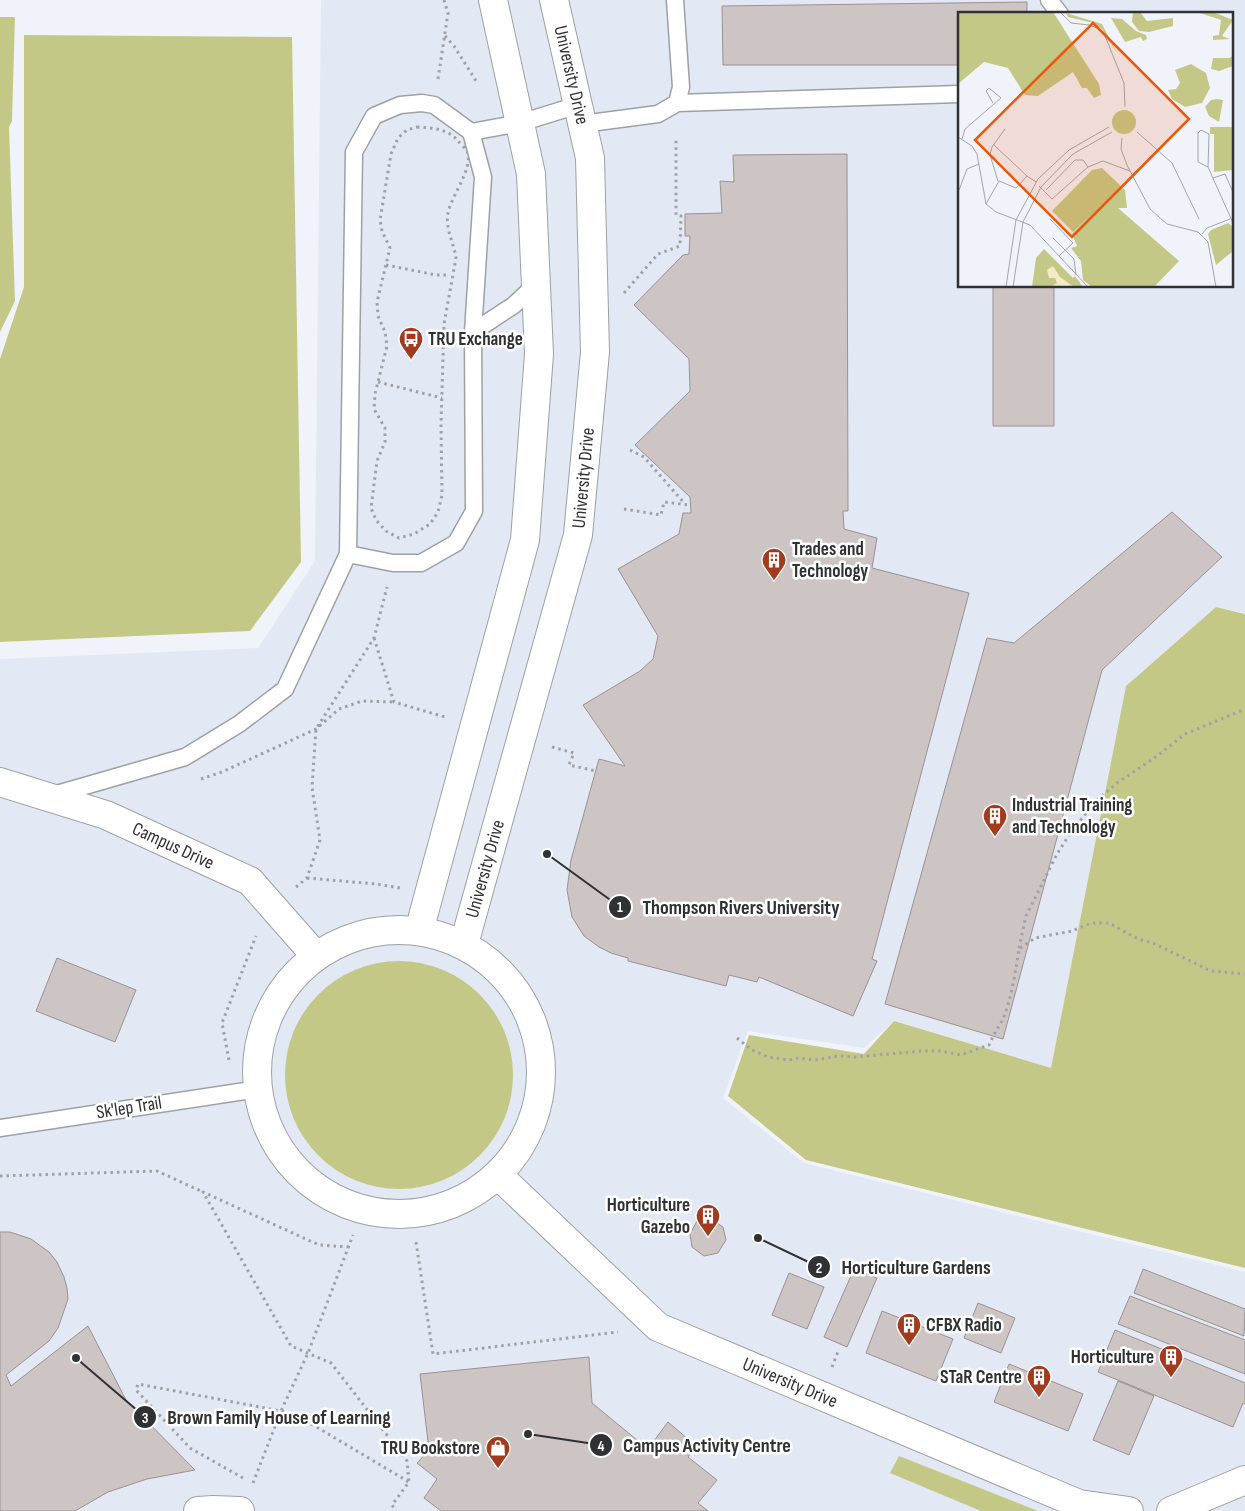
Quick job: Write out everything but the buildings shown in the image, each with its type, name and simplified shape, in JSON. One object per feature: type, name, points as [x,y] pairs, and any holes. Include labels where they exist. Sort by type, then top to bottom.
[{"type":"street","points":[[419,931],[525,540],[540,354],[531,174],[493,0]]},
{"type":"street","name":"University Drive","points":[[464,944],[578,535],[595,352],[590,158],[554,0]]},
{"type":"street","name":"Campus Drive","points":[[0,782],[106,815],[250,880],[316,956]]},
{"type":"street","points":[[383,930],[419,931],[442,936],[464,944],[501,971],[527,1008],[541,1051],[540,1096],[526,1139],[498,1175],[461,1200],[418,1214],[373,1212],[330,1197],[295,1170],[270,1132],[258,1089],[258,1051],[269,1015],[289,982],[316,956],[348,939],[383,930]]},
{"type":"street","name":"University Drive","points":[[498,1175],[658,1327],[1079,1504],[1129,1511]]},
{"type":"street","points":[[1171,1511],[1245,1480]]},
{"type":"street","points":[[198,1511],[240,1511]]},
{"type":"lane","points":[[675,0],[682,87],[677,103]]},
{"type":"lane","points":[[1049,0],[1058,12]]},
{"type":"lane","points":[[471,132],[580,115],[658,114],[677,103],[958,94]]},
{"type":"lane","points":[[47,796],[185,757],[239,724],[285,689],[348,554],[354,152],[374,116],[400,106],[422,103],[434,105],[471,132],[483,177],[473,332],[474,511],[456,543],[421,563],[393,563],[348,554]]},
{"type":"lane","points":[[473,332],[514,305],[536,284]]},
{"type":"lane","name":"Sk'lep Trail","points":[[0,1128],[258,1089]]},
{"type":"path","points":[[438,79],[448,13],[444,0]]},
{"type":"path","points":[[444,35],[454,46],[479,85]]},
{"type":"path","points":[[417,127],[444,130],[457,138],[467,151],[467,166],[448,214],[448,231],[455,247],[456,258],[444,324],[442,494],[438,512],[430,524],[414,534],[399,538],[386,531],[376,520],[371,508],[378,462],[385,442],[385,428],[374,409],[378,382],[387,346],[385,332],[378,316],[377,302],[386,265],[390,248],[382,231],[380,220],[391,154],[398,138],[407,130],[417,127]]},
{"type":"path","points":[[622,296],[658,254],[680,246],[681,216],[676,215],[676,138]]},
{"type":"path","points":[[386,265],[436,275],[454,274]]},
{"type":"path","points":[[378,382],[442,398]]},
{"type":"path","points":[[630,450],[644,458],[685,504]]},
{"type":"path","points":[[624,509],[661,514],[664,502],[690,505]]},
{"type":"path","points":[[295,888],[307,878],[320,840],[312,787],[316,729],[374,638],[388,582]]},
{"type":"path","points":[[374,638],[394,702]]},
{"type":"path","points":[[198,780],[222,772],[265,750],[316,729],[339,709],[362,701],[394,702],[448,718]]},
{"type":"path","points":[[737,1038],[752,1050],[768,1057],[789,1060],[798,1058],[815,1060],[840,1056],[855,1057],[922,1051],[941,1051],[961,1055],[989,1045],[995,1030],[1002,1020],[1014,975],[1026,916],[1057,854],[1071,832],[1096,800],[1184,734],[1245,709]]},
{"type":"path","points":[[552,747],[574,754],[569,765],[596,770]]},
{"type":"path","points":[[307,878],[404,888]]},
{"type":"path","points":[[1019,948],[1036,938],[1072,931],[1091,923],[1109,922],[1138,939],[1153,943],[1211,970],[1245,974]]},
{"type":"path","points":[[229,1060],[222,1023],[260,927]]},
{"type":"path","points":[[0,1176],[157,1171],[319,1245],[348,1247]]},
{"type":"path","points":[[203,1192],[291,1346],[331,1363],[407,1461],[409,1482],[392,1505],[396,1511]]},
{"type":"path","points":[[353,1234],[308,1353],[281,1411],[253,1484],[190,1448],[136,1390],[138,1384],[281,1411],[303,1419],[409,1482]]},
{"type":"path","points":[[416,1242],[433,1354],[658,1327]]},
{"type":"path","points":[[832,1367],[839,1349]]},
{"type":"shaded area","points":[[321,0],[1245,0],[1245,613],[1216,607],[1126,686],[1051,1069],[894,1021],[864,1048],[748,1031],[723,1098],[804,1163],[1245,1272],[1245,1511],[0,1511],[0,659],[258,648],[315,561]]},
{"type":"green space","points":[[0,17],[15,17],[12,121],[9,127],[15,301],[0,332]]},
{"type":"green space","points":[[24,35],[292,37],[301,562],[250,631],[0,642],[0,359],[24,287]]},
{"type":"green space","points":[[1216,607],[1245,614],[1245,1268],[806,1160],[728,1096],[749,1035],[864,1054],[894,1021],[1051,1068],[1126,686]]},
{"type":"green space","points":[[399,961],[432,966],[453,975],[471,987],[487,1003],[499,1021],[508,1042],[513,1075],[508,1108],[499,1129],[487,1147],[471,1163],[453,1175],[432,1184],[399,1189],[366,1184],[345,1175],[327,1163],[311,1147],[299,1129],[290,1108],[285,1075],[290,1042],[299,1021],[311,1003],[327,987],[345,975],[366,966]]},
{"type":"green space","points":[[899,1456],[1038,1511],[981,1511],[890,1473]]},
{"type":"place","name":"TRU Exchange","points":[[411,360]]},
{"type":"place","name":"Trades and Technology","points":[[774,581]]},
{"type":"place","name":"Industrial Training and Technology","points":[[995,837]]},
{"type":"place","name":"Thompson Rivers University","points":[[547,854]]},
{"type":"place","name":"Horticulture Gazebo","points":[[708,1237]]},
{"type":"place","name":"Horticulture Gardens","points":[[758,1238]]},
{"type":"place","name":"CFBX Radio","points":[[909,1346]]},
{"type":"place","name":"Brown Family House of Learning","points":[[76,1358]]},
{"type":"place","name":"Horticulture","points":[[1171,1378]]},
{"type":"place","name":"STaR Centre","points":[[1039,1398]]},
{"type":"place","name":"Campus Activity Centre","points":[[528,1434]]},
{"type":"place","name":"TRU Bookstore","points":[[498,1469]]}]
